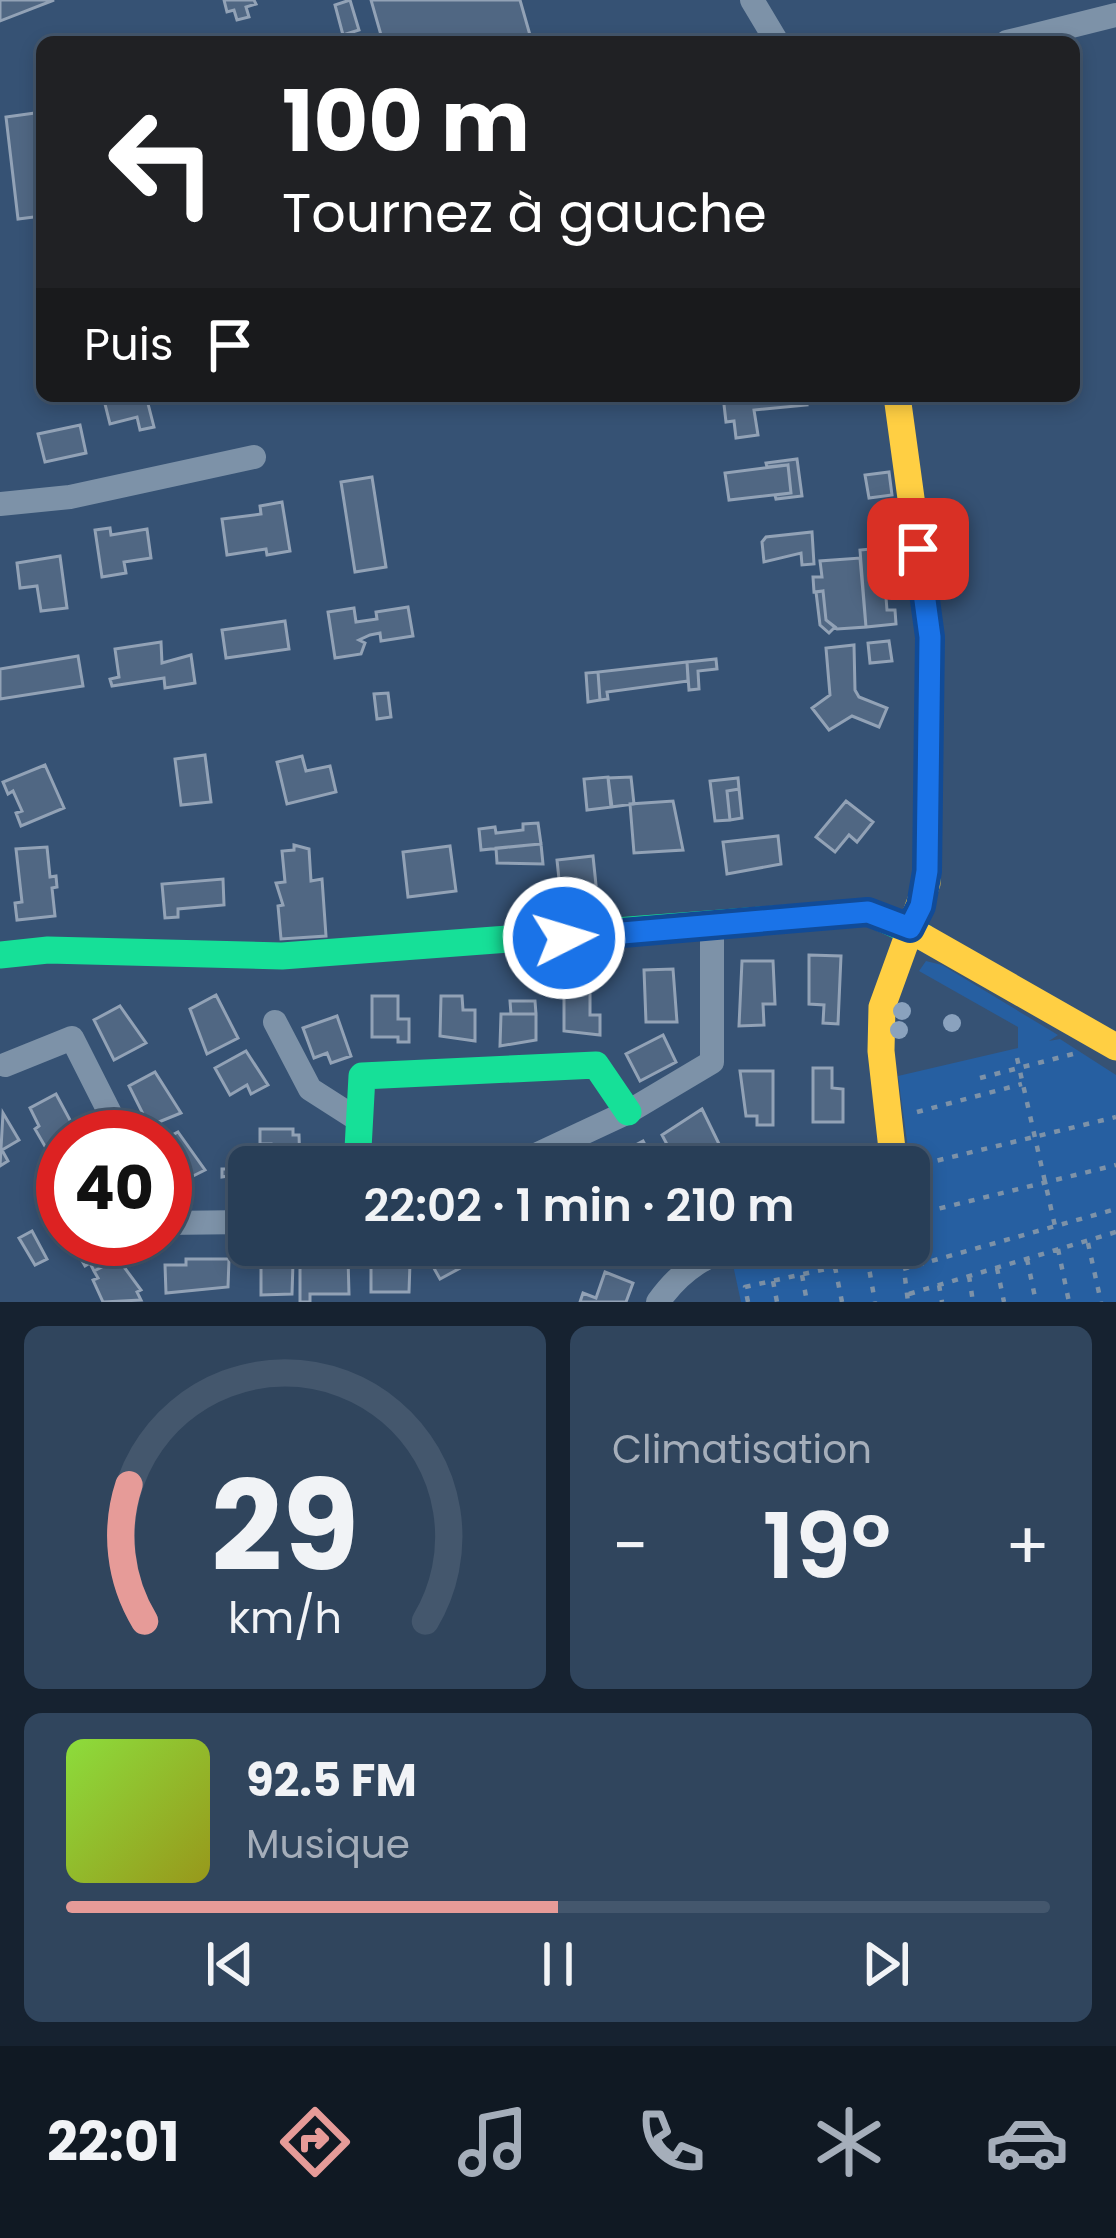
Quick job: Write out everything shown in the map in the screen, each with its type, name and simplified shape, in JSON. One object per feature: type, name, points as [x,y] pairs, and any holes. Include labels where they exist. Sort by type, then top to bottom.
[{"type":"street","points":[[752,0],[773,36]]},
{"type":"street","points":[[1031,36],[1116,15]]},
{"type":"street","points":[[898,402],[930,637],[927,884],[882,1007],[881,1051],[902,1146]]},
{"type":"street","points":[[0,504],[70,497],[254,458]]},
{"type":"street","points":[[0,956],[48,950],[282,956],[868,912],[910,928],[1116,1047]]},
{"type":"street","points":[[555,1146],[628,1112],[712,1062],[712,924]]},
{"type":"street","points":[[275,1022],[310,1089],[360,1121]]},
{"type":"street","points":[[2,1062],[72,1038],[108,1110]]},
{"type":"street","points":[[358,1146],[362,1076],[596,1065],[628,1112]]},
{"type":"street","points":[[192,1223],[228,1222]]},
{"type":"street","points":[[658,1302],[692,1266]]},
{"type":"path","points":[[980,1078],[1073,1054]]},
{"type":"path","points":[[1017,1058],[1055,1226]]},
{"type":"path","points":[[911,1114],[1023,1084]]},
{"type":"path","points":[[930,1160],[1116,1117]]},
{"type":"path","points":[[930,1211],[1116,1166]]},
{"type":"path","points":[[903,1269],[1116,1209]]},
{"type":"path","points":[[903,1266],[907,1298],[1116,1232]]},
{"type":"path","points":[[1088,1241],[1102,1302]]},
{"type":"path","points":[[1058,1250],[1069,1302]]},
{"type":"path","points":[[1027,1258],[1036,1302]]},
{"type":"path","points":[[748,1302],[745,1287],[841,1266]]},
{"type":"path","points":[[869,1266],[875,1302]]},
{"type":"path","points":[[835,1268],[842,1302]]},
{"type":"path","points":[[997,1268],[1004,1302]]},
{"type":"path","points":[[802,1274],[807,1302]]},
{"type":"path","points":[[969,1276],[973,1302]]},
{"type":"path","points":[[773,1281],[777,1302]]},
{"type":"path","points":[[939,1285],[942,1302]]},
{"type":"shaded area","points":[[926,961],[942,965],[1058,1035],[1049,1041],[1060,1039],[1116,1075],[1116,1302],[741,1302],[733,1266],[930,1266],[930,1146],[908,1146],[898,1076],[1018,1048],[1018,1027],[919,971]]},
{"type":"building","points":[[0,0],[54,0],[0,21]]},
{"type":"building","points":[[224,0],[254,0],[256,4],[246,7],[249,17],[237,20],[234,10],[227,12]]},
{"type":"building","points":[[350,0],[359,30],[343,35],[335,5]]},
{"type":"building","points":[[371,0],[520,0],[530,36],[381,36]]},
{"type":"building","points":[[35,113],[36,217],[18,219],[6,117]]},
{"type":"building","points":[[104,402],[148,402],[154,427],[140,430],[137,417],[110,424]]},
{"type":"building","points":[[724,402],[807,402],[754,410],[758,435],[736,438],[734,421],[726,422]]},
{"type":"building","points":[[80,425],[86,453],[45,462],[38,434]]},
{"type":"building","points":[[797,459],[802,496],[776,499],[775,495],[791,493],[788,465],[767,467],[766,463]]},
{"type":"building","points":[[788,465],[791,493],[729,500],[725,473]]},
{"type":"building","points":[[889,472],[892,495],[869,498],[865,475]]},
{"type":"building","points":[[372,477],[386,567],[355,572],[341,482]]},
{"type":"building","points":[[282,502],[290,551],[227,555],[222,519],[261,514],[260,506]]},
{"type":"building","points":[[110,528],[111,535],[147,529],[151,558],[124,562],[126,573],[102,577],[95,530]]},
{"type":"building","points":[[812,532],[814,564],[802,565],[801,553],[764,562],[766,537]]},
{"type":"building","points":[[882,548],[887,610],[895,610],[896,624],[866,627],[860,550]]},
{"type":"building","points":[[60,556],[67,608],[41,611],[37,586],[20,588],[17,563]]},
{"type":"building","points":[[860,558],[866,627],[837,629],[826,620],[823,591],[814,592],[813,577],[822,577],[820,561]]},
{"type":"building","points":[[823,591],[826,620],[835,627],[829,633],[820,625],[816,592]]},
{"type":"building","points":[[408,607],[413,636],[381,641],[380,633],[370,635],[359,640],[365,643],[361,654],[335,658],[328,612],[354,608],[356,622],[377,619],[376,612]]},
{"type":"building","points":[[285,621],[289,649],[226,658],[222,630]]},
{"type":"building","points":[[889,641],[892,661],[870,663],[868,643]]},
{"type":"building","points":[[161,642],[162,663],[191,655],[195,683],[165,688],[164,678],[112,686],[110,679],[119,677],[115,649]]},
{"type":"building","points":[[854,645],[855,690],[859,697],[887,708],[879,727],[852,716],[829,730],[812,708],[830,695],[826,648]]},
{"type":"building","points":[[78,656],[83,686],[0,699],[0,669]]},
{"type":"building","points":[[716,659],[717,669],[698,671],[699,689],[689,690],[687,662]]},
{"type":"building","points":[[687,662],[688,681],[607,692],[608,699],[600,700],[598,672]]},
{"type":"building","points":[[598,672],[600,700],[588,702],[586,673]]},
{"type":"building","points":[[388,693],[391,717],[377,719],[374,694]]},
{"type":"building","points":[[205,755],[211,802],[181,805],[175,759]]},
{"type":"building","points":[[302,756],[306,771],[330,766],[336,792],[287,804],[277,762]]},
{"type":"building","points":[[45,765],[64,808],[21,826],[16,813],[22,811],[3,782]]},
{"type":"building","points":[[608,777],[612,807],[587,810],[584,779]]},
{"type":"building","points":[[631,777],[634,804],[611,807],[608,778]]},
{"type":"building","points":[[738,778],[739,789],[727,791],[730,820],[715,821],[710,781]]},
{"type":"building","points":[[739,789],[742,818],[730,820],[727,791]]},
{"type":"building","points":[[673,801],[683,850],[634,853],[630,804]]},
{"type":"building","points":[[846,801],[873,822],[857,842],[849,835],[835,852],[816,837]]},
{"type":"building","points":[[538,823],[541,844],[481,850],[479,829],[495,827],[496,833]]},
{"type":"building","points":[[778,836],[781,864],[727,874],[723,842]]},
{"type":"building","points":[[541,844],[543,864],[497,863],[496,848]]},
{"type":"building","points":[[294,845],[309,849],[311,881],[322,879],[326,936],[281,939],[278,906],[283,905],[276,883],[285,882],[282,851],[294,850]]},
{"type":"building","points":[[450,846],[456,891],[408,897],[403,852]]},
{"type":"building","points":[[47,847],[50,877],[56,876],[57,887],[52,888],[55,916],[17,920],[15,903],[22,902],[16,849]]},
{"type":"building","points":[[593,856],[596,885],[560,889],[557,860]]},
{"type":"building","points":[[223,879],[224,905],[178,909],[178,917],[165,918],[162,884]]},
{"type":"building","points":[[809,955],[841,956],[838,1024],[823,1023],[824,1005],[809,1004]]},
{"type":"building","points":[[742,961],[773,961],[775,1004],[763,1004],[764,1025],[739,1026]]},
{"type":"building","points":[[673,969],[677,1022],[646,1022],[644,970]]},
{"type":"building","points":[[590,991],[590,1015],[600,1015],[600,1035],[564,1031],[564,992]]},
{"type":"building","points":[[216,995],[238,1038],[207,1054],[190,1009]]},
{"type":"building","points":[[372,996],[398,996],[398,1019],[409,1019],[409,1042],[372,1037]]},
{"type":"building","points":[[441,996],[462,996],[463,1010],[475,1010],[475,1041],[440,1036]]},
{"type":"building","points":[[510,1001],[535,1001],[536,1014],[511,1014]]},
{"type":"building","points":[[120,1006],[146,1043],[114,1060],[94,1020]]},
{"type":"building","points":[[501,1014],[536,1014],[536,1040],[500,1046]]},
{"type":"building","points":[[337,1016],[351,1056],[331,1063],[327,1053],[314,1058],[303,1028]]},
{"type":"building","points":[[663,1035],[676,1062],[640,1081],[626,1054]]},
{"type":"building","points":[[246,1051],[268,1085],[251,1094],[247,1085],[230,1095],[215,1068]]},
{"type":"building","points":[[813,1068],[832,1068],[832,1088],[843,1089],[843,1122],[813,1122]]},
{"type":"building","points":[[740,1071],[773,1071],[773,1125],[757,1125],[757,1116],[746,1116]]},
{"type":"building","points":[[155,1072],[179,1110],[141,1110],[129,1086]]},
{"type":"building","points":[[56,1094],[65,1110],[36,1110],[36,1120],[30,1108]]},
{"type":"building","points":[[702,1109],[719,1144],[668,1146],[662,1135]]},
{"type":"building","points":[[3,1113],[19,1140],[2,1150],[8,1161],[0,1166]]},
{"type":"building","points":[[260,1129],[293,1129],[293,1135],[299,1135],[299,1146],[260,1144]]},
{"type":"building","points":[[192,1152],[205,1170],[192,1176]]},
{"type":"building","points":[[32,1231],[36,1264],[35,1265],[19,1238]]},
{"type":"building","points":[[192,1259],[228,1259],[228,1287],[166,1293],[165,1266],[192,1266]]},
{"type":"building","points":[[126,1266],[141,1290],[137,1292],[141,1300],[103,1302],[94,1271]]},
{"type":"building","points":[[261,1266],[293,1266],[292,1294],[261,1295]]},
{"type":"building","points":[[300,1266],[348,1266],[349,1294],[310,1294],[310,1302],[300,1302]]},
{"type":"building","points":[[371,1266],[410,1266],[409,1292],[371,1292]]},
{"type":"building","points":[[433,1266],[464,1266],[440,1279]]},
{"type":"building","points":[[605,1272],[633,1283],[626,1302],[580,1302],[583,1293],[596,1298]]},
{"type":"traffic: fast","points":[[0,955],[48,950],[282,956],[868,912],[923,937]]},
{"type":"traffic: fast","points":[[358,1146],[362,1076],[596,1065],[628,1112]]},
{"type":"traffic: slow","points":[[892,1146],[881,1051],[882,1007],[927,883],[930,637],[898,402]]},
{"type":"traffic: slow","points":[[923,937],[1116,1047]]},
{"type":"route","points":[[564,938],[868,912],[910,928],[927,884],[930,637],[918,549]]}]
